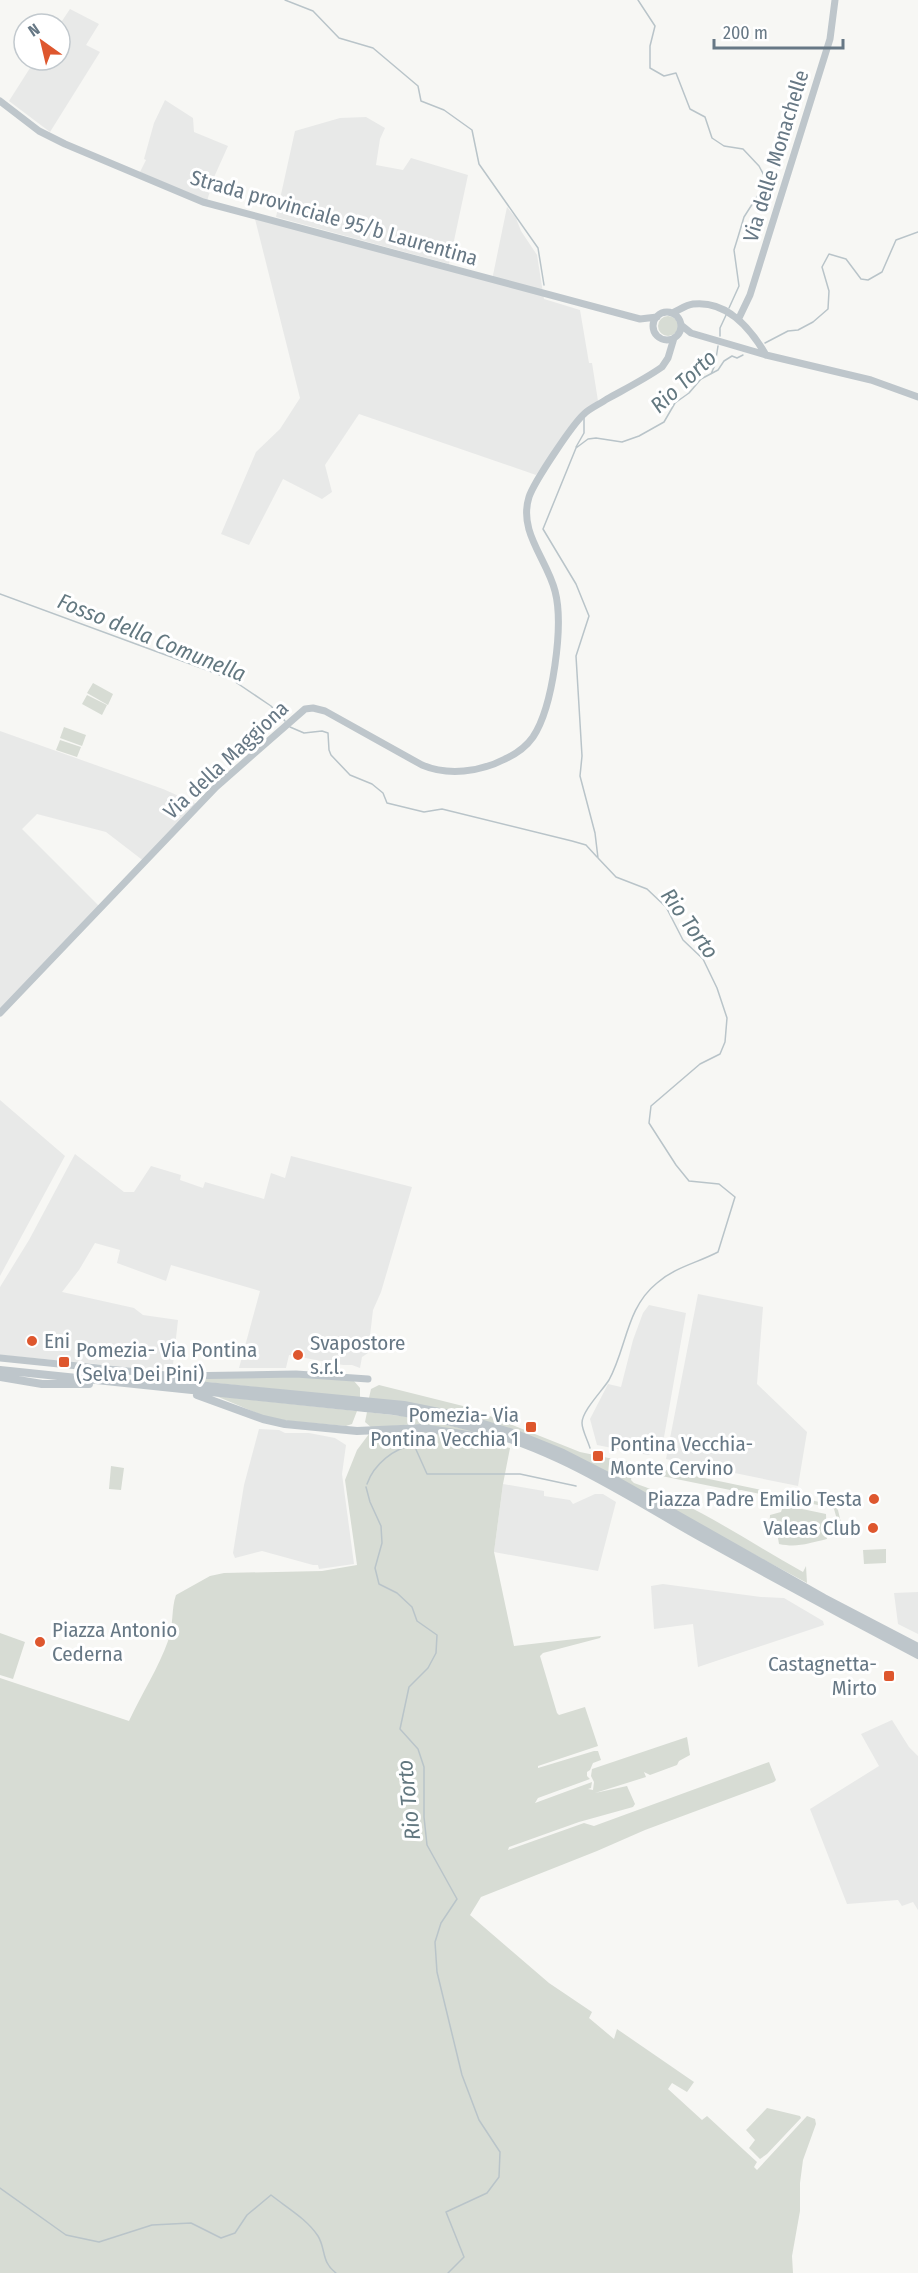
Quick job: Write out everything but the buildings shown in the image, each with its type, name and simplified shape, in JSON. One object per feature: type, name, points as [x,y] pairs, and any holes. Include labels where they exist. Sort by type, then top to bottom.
[{"type":"highway","points":[[0,1365],[355,1403],[419,1415],[454,1418],[516,1434],[591,1471],[918,1647]]},
{"type":"highway","points":[[0,1370],[165,1388],[355,1403]]},
{"type":"highway","points":[[0,1377],[42,1384],[123,1383]]},
{"type":"highway","points":[[165,1388],[210,1398],[257,1417],[281,1423],[357,1431],[423,1428],[522,1443]]},
{"type":"highway","points":[[454,1418],[579,1465]]},
{"type":"highway","points":[[591,1471],[825,1606],[918,1655]]},
{"type":"street","name":"Via delle Monachelle","points":[[739,318],[750,295],[831,35],[835,0]]},
{"type":"street","name":"Strada provinciale 95/b Laurentina","points":[[0,101],[39,131],[203,202],[640,319],[654,329],[661,338]]},
{"type":"street","name":"Strada provinciale 95/b Laurentina","points":[[640,319],[657,317],[662,313],[672,313],[690,304],[720,309],[739,318]]},
{"type":"street","points":[[675,337],[685,308]]},
{"type":"street","points":[[672,313],[691,333],[766,355],[871,380],[918,398]]},
{"type":"street","points":[[654,329],[657,317]]},
{"type":"street","points":[[739,318],[766,355]]},
{"type":"street","points":[[670,353],[661,338],[691,333]]},
{"type":"street","name":"Via della Maggiona","points":[[0,1013],[216,787],[305,709],[325,711],[422,765],[438,771],[461,771],[487,767],[508,758],[526,746],[541,720],[556,658],[559,629],[558,605],[553,582],[528,527],[526,509],[529,496],[538,478],[583,415],[659,369],[667,361],[675,337]]},
{"type":"street","points":[[0,1358],[176,1376],[289,1374],[368,1379]]},
{"type":"shaded area","points":[[70,9],[99,24],[86,45],[100,52],[50,132],[9,101],[27,72],[72,72],[72,12],[68,12]]},
{"type":"shaded area","points":[[165,100],[193,118],[194,132],[228,146],[215,175],[207,201],[140,172],[146,160],[144,159],[154,123]]},
{"type":"shaded area","points":[[366,117],[385,128],[380,139],[376,165],[403,170],[411,158],[468,175],[449,264],[276,217],[295,131],[340,118]]},
{"type":"shaded area","points":[[507,207],[516,218],[521,231],[537,255],[544,299],[580,310],[598,401],[578,416],[536,475],[359,414],[325,465],[332,492],[322,499],[283,479],[249,545],[221,534],[256,452],[280,429],[300,398],[255,219],[492,280]]},
{"type":"shaded area","points":[[668,316],[675,319],[678,326],[675,333],[668,336],[661,333],[658,326],[661,319]]},
{"type":"shaded area","points":[[93,683],[113,694],[108,705],[87,693]]},
{"type":"shaded area","points":[[87,695],[107,705],[102,715],[82,704]]},
{"type":"shaded area","points":[[64,727],[86,735],[82,746],[60,738]]},
{"type":"shaded area","points":[[0,731],[163,789],[199,805],[145,862],[106,832],[37,814],[22,829],[101,908],[0,1013]]},
{"type":"shaded area","points":[[60,740],[81,747],[77,757],[56,750]]},
{"type":"shaded area","points":[[0,1100],[65,1156],[0,1276]]},
{"type":"shaded area","points":[[75,1154],[124,1192],[134,1192],[151,1166],[181,1175],[180,1180],[203,1188],[205,1182],[264,1199],[271,1173],[285,1178],[291,1156],[412,1187],[381,1292],[373,1310],[368,1353],[362,1357],[360,1368],[289,1355],[286,1368],[239,1368],[260,1291],[171,1265],[166,1281],[117,1263],[120,1250],[95,1243],[79,1270],[62,1292],[134,1308],[143,1315],[178,1320],[173,1365],[164,1364],[163,1372],[0,1355],[0,1287],[29,1240]]},
{"type":"shaded area","points":[[698,1294],[763,1307],[757,1384],[807,1432],[798,1486],[666,1459]]},
{"type":"shaded area","points":[[649,1305],[686,1313],[661,1454],[658,1451],[648,1455],[597,1445],[590,1419],[608,1384],[621,1387],[633,1340],[643,1313]]},
{"type":"shaded area","points":[[294,1376],[354,1381],[360,1388],[360,1398],[177,1379]]},
{"type":"shaded area","points":[[379,1385],[467,1407],[580,1452],[834,1505],[838,1510],[841,1523],[838,1523],[834,1509],[784,1497],[783,1505],[826,1514],[827,1539],[798,1545],[779,1544],[777,1532],[769,1529],[770,1515],[781,1512],[782,1509],[779,1498],[637,1471],[632,1473],[631,1480],[634,1483],[700,1512],[803,1572],[806,1566],[807,1583],[558,1449],[369,1398],[371,1389]]},
{"type":"shaded area","points":[[216,1396],[357,1411],[352,1424],[346,1426],[288,1421],[264,1416]]},
{"type":"shaded area","points":[[367,1412],[410,1417],[474,1431],[473,1434],[414,1424],[372,1428],[365,1422]]},
{"type":"shaded area","points":[[259,1429],[279,1430],[285,1433],[309,1433],[335,1438],[346,1445],[342,1474],[354,1564],[319,1569],[318,1565],[262,1551],[235,1558],[233,1553],[244,1485]]},
{"type":"shaded area","points":[[427,1431],[510,1448],[494,1552],[514,1646],[601,1636],[543,1653],[540,1656],[557,1713],[559,1715],[585,1707],[598,1746],[538,1766],[538,1768],[594,1751],[598,1751],[601,1760],[593,1763],[587,1772],[590,1779],[538,1798],[535,1803],[592,1782],[591,1788],[588,1789],[593,1790],[592,1769],[687,1737],[690,1755],[679,1761],[677,1765],[650,1775],[644,1772],[646,1777],[595,1793],[627,1786],[635,1804],[633,1807],[579,1822],[509,1847],[508,1850],[584,1823],[594,1826],[769,1762],[776,1780],[774,1782],[645,1830],[481,1897],[470,1915],[549,1983],[592,2012],[589,2018],[614,2039],[617,2029],[694,2082],[687,2092],[672,2083],[668,2089],[702,2120],[707,2116],[757,2162],[754,2167],[757,2170],[807,2116],[815,2119],[816,2124],[803,2160],[800,2211],[792,2256],[793,2273],[0,2273],[0,1678],[129,1721],[168,1641],[176,1595],[210,1576],[224,1573],[322,1571],[357,1565],[345,1480],[357,1450],[369,1434]]},
{"type":"shaded area","points":[[111,1466],[124,1468],[121,1490],[109,1489]]},
{"type":"shaded area","points":[[503,1484],[544,1491],[544,1496],[570,1500],[573,1504],[595,1494],[603,1494],[616,1502],[598,1571],[494,1552]]},
{"type":"shaded area","points":[[886,1549],[886,1563],[864,1564],[863,1550]]},
{"type":"shaded area","points":[[663,1584],[784,1598],[823,1621],[824,1625],[698,1667],[693,1624],[654,1629],[651,1586]]},
{"type":"shaded area","points":[[918,1592],[918,1634],[898,1624],[894,1593]]},
{"type":"shaded area","points":[[0,1633],[25,1642],[13,1679],[0,1675]]},
{"type":"shaded area","points":[[892,1720],[909,1747],[918,1756],[918,1910],[913,1902],[902,1906],[898,1900],[847,1904],[810,1809],[879,1766],[861,1734]]},
{"type":"shaded area","points":[[767,2108],[801,2118],[760,2159],[749,2148],[755,2140],[746,2130]]},
{"type":"waterway","points":[[285,0],[313,11],[339,38],[373,48],[418,86],[421,101],[444,110],[472,130],[479,164],[538,248],[544,285]]},
{"type":"waterway","points":[[638,0],[655,26],[650,46],[650,68],[664,76],[676,73],[690,109],[705,117],[712,138],[724,146],[743,149],[759,166],[767,181],[744,217],[734,250],[739,286],[729,308]]},
{"type":"waterway","name":"Rio Torto","points":[[765,343],[813,322],[828,309],[829,291],[822,267],[829,254],[846,259],[861,279],[868,280],[882,272],[896,240],[918,232]]},
{"type":"waterway","points":[[720,336],[720,328],[727,313]]},
{"type":"waterway","points":[[711,374],[718,346]]},
{"type":"waterway","name":"Rio Torto","points":[[590,1448],[583,1429],[583,1418],[609,1380],[639,1304],[647,1293],[664,1278],[718,1252],[735,1197],[719,1184],[689,1181],[649,1123],[651,1106],[700,1064],[720,1054],[725,1042],[727,1018],[717,988],[703,959],[683,940],[666,907],[647,889],[616,877],[598,858],[595,833],[580,776],[582,756],[576,656],[589,616],[576,584],[543,529],[576,448],[588,439],[622,442],[639,436],[664,422],[675,403],[689,393],[701,379],[718,370],[724,361],[732,356],[737,358],[743,355]]},
{"type":"waterway","points":[[576,447],[584,433],[584,418]]},
{"type":"waterway","name":"Fosso della Comunella","points":[[0,594],[231,679],[271,706],[285,721]]},
{"type":"waterway","name":"Fosso della Comunella","points":[[290,727],[304,733],[322,731],[328,733],[331,755],[350,775],[372,784],[383,793],[387,803],[424,812],[442,809],[572,841],[586,845],[597,857]]},
{"type":"waterway","name":"Rio Torto","points":[[367,1484],[374,1470],[392,1453],[414,1445],[427,1474],[520,1474],[576,1486]]},
{"type":"waterway","name":"Rio Torto","points":[[366,1487],[381,1526],[382,1543],[375,1568],[379,1584],[397,1593],[412,1607],[417,1621],[437,1635],[436,1653],[428,1668],[409,1687],[400,1729],[418,1749],[424,1767],[424,1817],[427,1845],[457,1899],[441,1923],[435,1942],[437,1972],[462,2075],[479,2120],[500,2152],[499,2177],[487,2193],[446,2212],[464,2257],[448,2273]]},
{"type":"waterway","points":[[0,2188],[66,2235],[99,2242],[152,2225],[191,2223],[221,2238],[235,2233],[247,2215],[271,2195],[313,2230],[318,2236],[328,2264],[336,2273]]},
{"type":"place","name":"Eni","points":[[32,1341]]},
{"type":"place","name":"Svapostore s.r.l.","points":[[298,1355]]},
{"type":"place","name":"Pomezia- Via Pontina (Selva Dei Pini)","points":[[64,1362]]},
{"type":"place","name":"Pomezia- Via Pontina Vecchia 1","points":[[531,1427]]},
{"type":"place","name":"Pontina Vecchia- Monte Cervino","points":[[598,1456]]},
{"type":"place","name":"Piazza Padre Emilio Testa","points":[[874,1499]]},
{"type":"place","name":"Valeas Club","points":[[873,1528]]},
{"type":"place","name":"Piazza Antonio Cederna","points":[[40,1642]]},
{"type":"place","name":"Castagnetta- Mirto","points":[[889,1676]]}]
